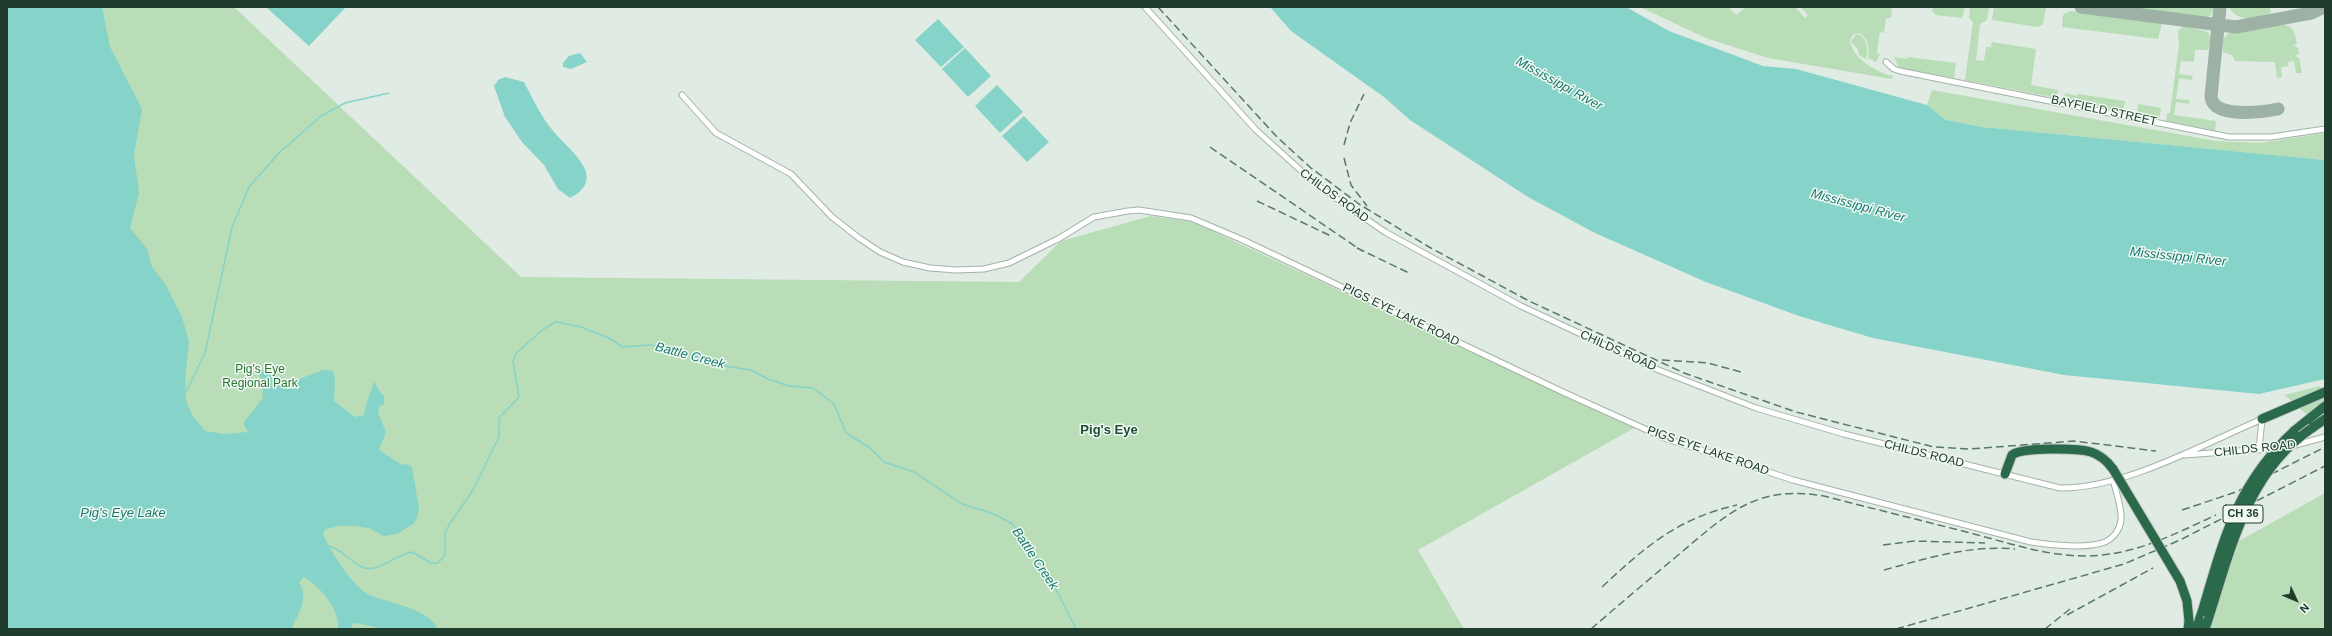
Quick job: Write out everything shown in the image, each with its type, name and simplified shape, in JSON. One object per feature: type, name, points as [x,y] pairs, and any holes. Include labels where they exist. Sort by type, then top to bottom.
[{"type":"highway","points":[[2262,419],[2325,392]]},
{"type":"highway","name":"CH 36","points":[[2196,629],[2227,531],[2239,501],[2264,461],[2294,431],[2325,406]]},
{"type":"highway","name":"CH 36","points":[[2205,629],[2247,504],[2277,460],[2312,428],[2325,419]]},
{"type":"highway","points":[[2005,474],[2012,455],[2024,451],[2090,452],[2104,458],[2113,469],[2180,581],[2187,601],[2188,625]]},
{"type":"street","name":"CHILDS ROAD","points":[[1144,7],[1256,130],[1296,168],[1350,210],[1408,245],[1527,309],[1604,345],[1720,395],[1831,431],[2060,488],[2081,487],[2113,480],[2184,455],[2200,446],[2262,419]]},
{"type":"street","name":"BAYFIELD STREET","points":[[1886,62],[1894,69],[1900,71],[2229,137],[2271,138],[2325,129]]},
{"type":"street","name":"PIGS EYE LAKE ROAD","points":[[682,95],[716,133],[791,174],[832,217],[859,238],[903,262],[930,268],[956,270],[984,269],[1009,263],[1058,239],[1094,217],[1139,210],[1192,218],[1243,240],[1565,393],[1667,439],[1793,480],[2031,542],[2054,545],[2095,544],[2106,542],[2112,538],[2119,527],[2121,519],[2113,480]]},
{"type":"street","points":[[2259,450],[2262,419]]},
{"type":"street","name":"CHILDS ROAD","points":[[2184,455],[2293,446],[2325,437]]},
{"type":"green space","name":"Pig's Eye Regional Park","points":[[7,7],[234,7],[521,277],[1019,282],[1061,241],[1151,216],[1193,222],[1634,428],[1418,550],[1464,629],[7,629]]},
{"type":"green space","points":[[1640,7],[1728,7],[1737,15],[1745,7],[1795,7],[1805,18],[1808,15],[1800,7],[1892,7],[1891,18],[1886,18],[1884,33],[1880,32],[1877,53],[1880,54],[1876,62],[1868,58],[1868,44],[1863,35],[1860,33],[1854,34],[1850,40],[1855,53],[1860,58],[1872,68],[1893,76],[1892,79],[1768,58],[1706,38]]},
{"type":"green space","points":[[1933,7],[1965,7],[1962,18],[1936,15],[1932,11]]},
{"type":"green space","points":[[1970,7],[1989,7],[1987,20],[1980,24],[1976,60],[1984,61],[1986,47],[1991,47],[1992,42],[2036,49],[2031,85],[2058,90],[2057,98],[1965,80],[1973,22],[1969,18]]},
{"type":"green space","points":[[1994,7],[2046,8],[2043,24],[2038,27],[1992,20]]},
{"type":"green space","points":[[2122,7],[2214,7],[2211,15],[2205,18]]},
{"type":"green space","points":[[2229,7],[2270,7],[2271,12],[2269,15],[2247,18],[2237,15]]},
{"type":"green space","points":[[2070,11],[2162,23],[2158,39],[2062,27],[2063,15]]},
{"type":"green space","points":[[2279,25],[2290,27],[2294,33],[2297,44],[2293,45],[2298,48],[2299,54],[2295,56],[2299,58],[2302,73],[2296,73],[2294,61],[2288,62],[2288,66],[2281,67],[2282,77],[2277,78],[2275,62],[2235,61],[2232,55],[2223,52],[2223,39],[2229,33]]},
{"type":"green space","points":[[2184,26],[2208,32],[2211,39],[2208,50],[2195,50],[2194,62],[2181,61],[2179,74],[2193,76],[2192,80],[2179,78],[2176,99],[2190,100],[2189,104],[2176,102],[2174,115],[2216,121],[2215,131],[2166,121],[2167,114],[2170,112],[2179,44],[2178,31]]},
{"type":"green space","points":[[1856,34],[1861,35],[1865,41],[1867,50],[1866,59],[1859,55],[1857,48],[1851,42]]},
{"type":"green space","points":[[1894,57],[1907,59],[1908,57],[1956,63],[1954,78],[1899,68]]},
{"type":"green space","points":[[1932,90],[2216,141],[2260,143],[2325,133],[2325,160],[1982,127],[1946,120],[1927,105]]},
{"type":"green space","points":[[2065,93],[2077,96],[2078,94],[2125,101],[2123,111],[2064,99]]},
{"type":"green space","points":[[2138,104],[2161,108],[2159,120],[2137,115]]},
{"type":"green space","points":[[2320,386],[2321,388],[2325,386],[2325,388],[2293,402],[2284,395]]},
{"type":"green space","points":[[2325,394],[2325,402],[2307,415],[2298,407]]},
{"type":"green space","points":[[2325,493],[2325,629],[2208,629],[2239,541]]},
{"type":"water","name":"Pig's Eye Lake","points":[[7,7],[102,7],[110,47],[142,109],[134,155],[139,193],[130,228],[147,249],[152,267],[166,285],[182,317],[189,342],[185,379],[186,400],[192,415],[205,431],[224,434],[248,432],[244,422],[263,398],[262,382],[258,371],[260,369],[292,382],[323,370],[333,371],[335,381],[334,401],[355,417],[364,415],[370,393],[375,382],[379,391],[384,396],[384,405],[380,405],[378,413],[386,432],[379,450],[402,465],[406,464],[412,467],[419,509],[417,518],[413,524],[397,534],[384,536],[369,528],[338,526],[326,529],[323,534],[342,566],[354,583],[361,589],[374,597],[405,606],[416,611],[433,622],[437,629],[384,629],[356,623],[352,624],[352,629],[338,629],[338,622],[333,607],[323,593],[304,577],[299,582],[303,594],[302,606],[291,629],[7,629]]},
{"type":"water","points":[[266,7],[346,7],[309,46]]},
{"type":"water","name":"Mississippi River","points":[[1270,7],[1626,7],[1669,31],[1763,66],[1796,69],[1927,105],[1946,120],[1982,127],[2325,160],[2325,379],[2259,394],[2064,375],[1873,338],[1799,316],[1706,282],[1595,233],[1528,197],[1410,120],[1384,97],[1291,31]]},
{"type":"water","points":[[938,19],[964,47],[941,67],[915,40]]},
{"type":"water","points":[[965,48],[991,76],[968,97],[942,69]]},
{"type":"water","points":[[580,53],[587,62],[571,69],[563,67],[563,63],[569,56]]},
{"type":"water","points":[[505,77],[524,82],[545,120],[583,165],[586,173],[586,182],[581,190],[570,198],[558,189],[544,165],[522,142],[505,117],[494,86],[498,80]]},
{"type":"water","points":[[997,85],[1023,112],[1000,133],[975,106]]},
{"type":"water","points":[[1024,116],[1049,142],[1027,162],[1002,136]]},
{"type":"waterway","points":[[186,392],[205,353],[232,227],[249,187],[280,152],[321,116],[345,103],[389,93]]},
{"type":"waterway","name":"Battle Creek","points":[[329,546],[338,550],[360,566],[366,568],[373,568],[386,564],[399,556],[412,552],[431,563],[438,563],[445,555],[445,533],[473,490],[499,437],[499,418],[519,397],[513,362],[516,353],[545,328],[556,322],[581,327],[609,338],[623,347],[651,345],[677,350],[724,366],[751,370],[768,379],[789,386],[813,388],[834,404],[846,433],[870,448],[884,462],[914,472],[962,504],[994,514],[1011,523],[1024,538],[1057,591],[1076,629]]},
{"type":"taxiway","points":[[2081,7],[2236,27],[2311,13],[2324,7]]},
{"type":"taxiway","points":[[2220,7],[2211,96],[2214,103],[2220,108],[2239,112],[2278,109]]},
{"type":"railway","points":[[1158,7],[1277,137],[1311,168],[1359,204],[1429,247],[1529,301],[1684,373],[1796,412],[1934,447],[1970,449],[2074,441],[2156,451]]},
{"type":"railway","points":[[1344,145],[1350,123],[1364,94]]},
{"type":"railway","points":[[1210,147],[1362,251]]},
{"type":"railway","points":[[1344,158],[1351,185],[1367,206]]},
{"type":"railway","points":[[1257,201],[1331,236]]},
{"type":"railway","points":[[1357,248],[1409,273]]},
{"type":"railway","points":[[1662,360],[1708,363],[1741,372]]},
{"type":"railway","points":[[2182,510],[2236,492],[2325,447]]},
{"type":"railway","points":[[1896,629],[2124,564],[2180,540],[2325,466]]},
{"type":"railway","points":[[1591,629],[1695,541],[1727,516],[1743,506],[1760,499],[1779,495],[1800,493],[1824,496],[2022,547],[2054,553],[2086,556],[2117,553],[2146,545],[2216,515]]},
{"type":"railway","points":[[1602,587],[1648,547],[1680,526],[1697,518],[1737,505]]},
{"type":"railway","points":[[1883,545],[1914,541],[1985,543]]},
{"type":"railway","points":[[1884,570],[1933,557],[1965,551],[1998,548],[2015,549]]},
{"type":"railway","points":[[2067,615],[2153,568]]},
{"type":"railway","points":[[2045,629],[2070,609]]},
{"type":"district","name":"Pig's Eye","points":[[1109,430]]}]
